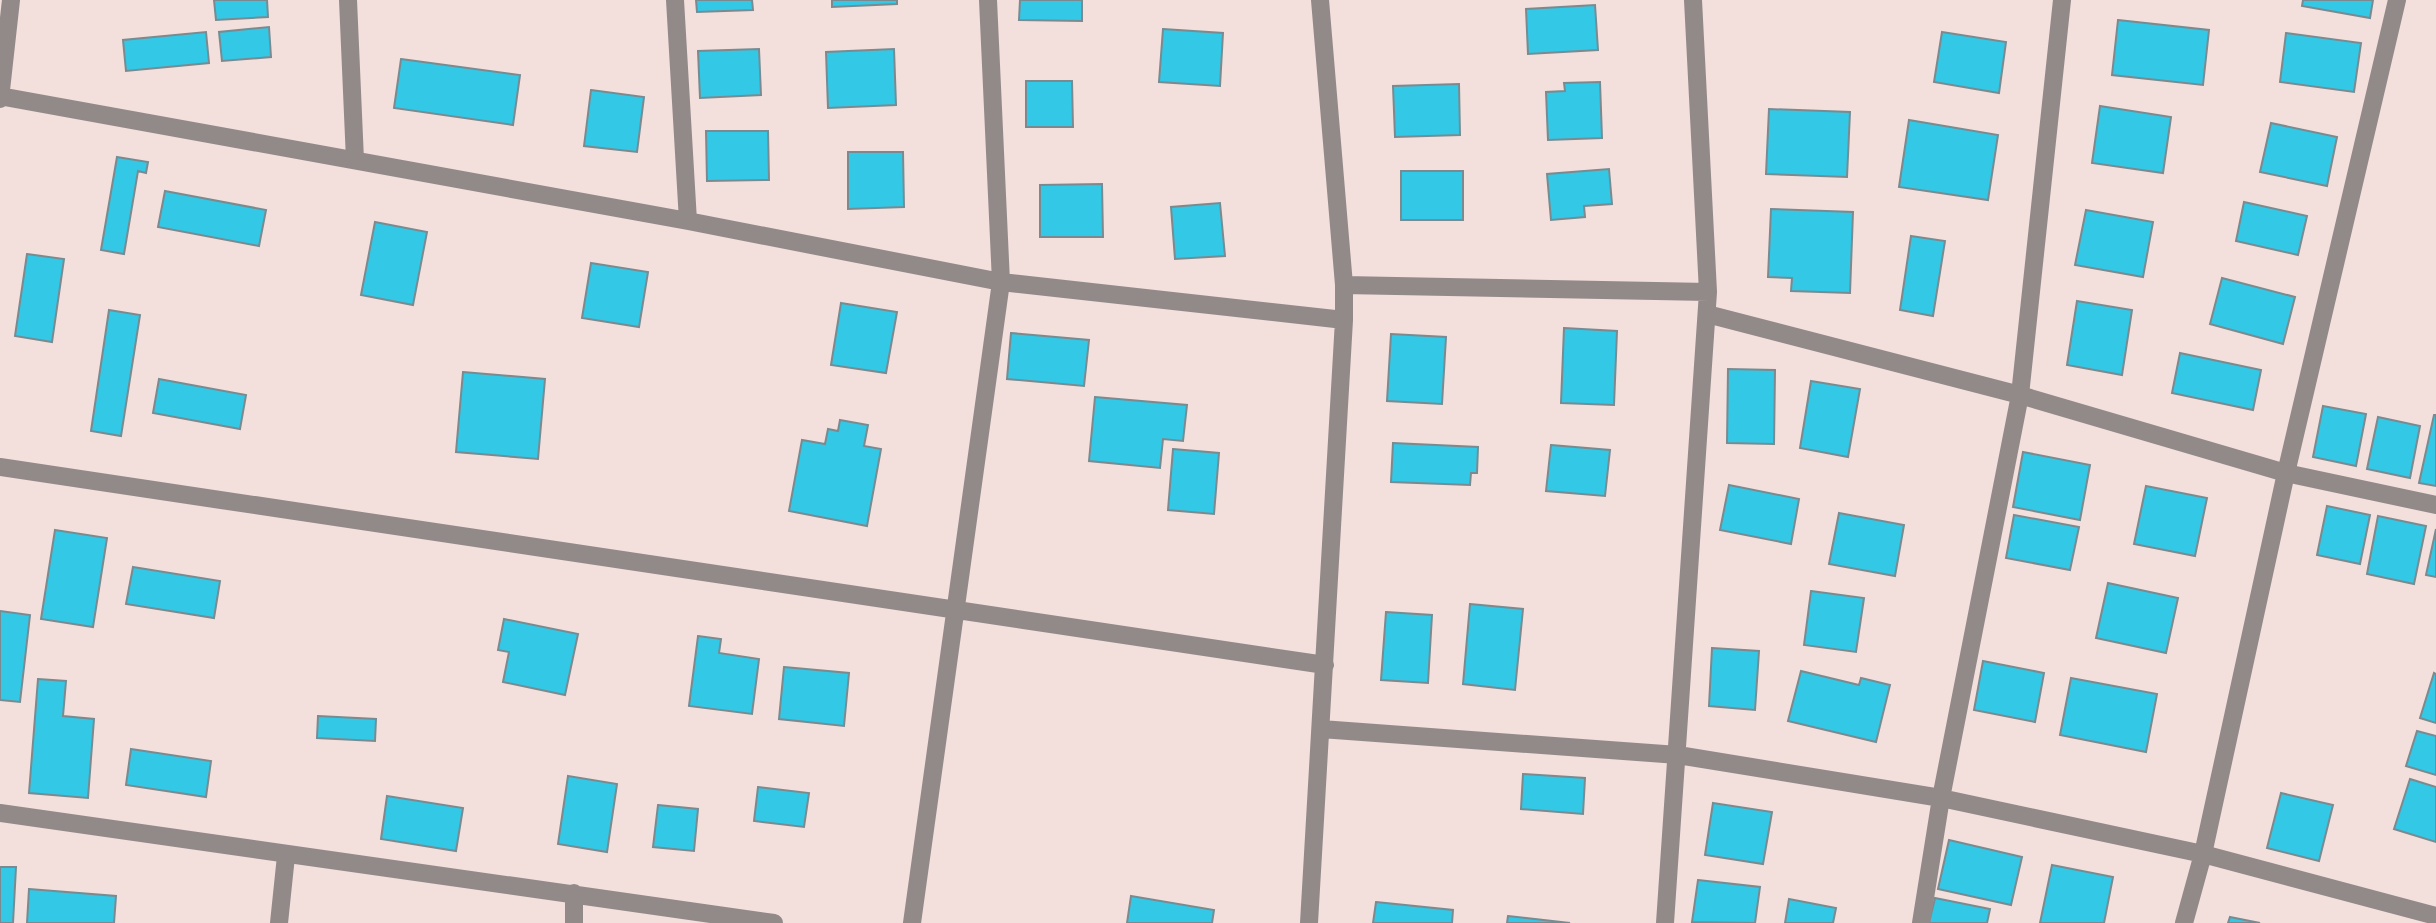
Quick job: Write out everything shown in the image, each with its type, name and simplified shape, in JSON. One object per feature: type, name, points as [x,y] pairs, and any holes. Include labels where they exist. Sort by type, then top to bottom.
[{"type":"street","points":[[11,0],[0,97],[688,221],[1001,282],[1344,320]]},
{"type":"street","points":[[348,0],[355,160]]},
{"type":"street","points":[[676,0],[688,221]]},
{"type":"street","points":[[912,923],[1001,282],[989,0]]},
{"type":"street","points":[[1309,923],[1344,320],[1344,285],[1320,0]]},
{"type":"street","points":[[1665,923],[1708,292],[1693,0]]},
{"type":"street","points":[[1921,923],[1941,798],[2020,396],[2062,0]]},
{"type":"street","points":[[2184,923],[2203,854],[2286,473],[2397,0]]},
{"type":"street","points":[[1344,285],[1708,292]]},
{"type":"street","points":[[1707,314],[2020,396],[2286,473],[2436,505]]},
{"type":"street","points":[[0,467],[1325,665]]},
{"type":"street","points":[[1321,729],[1678,755],[1941,798],[2203,854],[2436,916]]},
{"type":"street","points":[[0,813],[286,856],[574,893],[774,923]]},
{"type":"street","points":[[279,923],[286,856]]},
{"type":"street","points":[[574,893],[574,923]]},
{"type":"building","points":[[214,0],[267,0],[268,17],[216,20]]},
{"type":"building","points":[[696,0],[752,0],[753,10],[697,12]]},
{"type":"building","points":[[832,0],[897,0],[897,4],[832,7]]},
{"type":"building","points":[[1020,0],[1082,0],[1082,21],[1019,20]]},
{"type":"building","points":[[2303,0],[2373,0],[2370,18],[2302,6]]},
{"type":"building","points":[[1595,5],[1598,50],[1528,54],[1526,9]]},
{"type":"building","points":[[2118,20],[2209,30],[2203,85],[2112,75]]},
{"type":"building","points":[[269,27],[271,57],[222,61],[219,32]]},
{"type":"building","points":[[1163,29],[1223,33],[1220,86],[1159,82]]},
{"type":"building","points":[[206,32],[209,63],[126,71],[123,40]]},
{"type":"building","points":[[1942,32],[2006,42],[1999,93],[1934,82]]},
{"type":"building","points":[[2286,33],[2361,43],[2354,92],[2280,82]]},
{"type":"building","points":[[759,49],[761,95],[700,98],[698,51]]},
{"type":"building","points":[[894,49],[896,105],[828,108],[826,52]]},
{"type":"building","points":[[401,59],[520,75],[513,125],[394,108]]},
{"type":"building","points":[[1026,81],[1072,81],[1073,127],[1026,127]]},
{"type":"building","points":[[1600,82],[1602,138],[1548,140],[1546,92],[1565,91],[1564,83]]},
{"type":"building","points":[[1459,84],[1460,135],[1395,137],[1393,86]]},
{"type":"building","points":[[591,90],[644,97],[637,152],[584,146]]},
{"type":"building","points":[[2100,106],[2171,117],[2163,173],[2092,163]]},
{"type":"building","points":[[1769,109],[1850,112],[1847,177],[1766,174]]},
{"type":"building","points":[[1909,120],[1998,135],[1988,200],[1899,187]]},
{"type":"building","points":[[2271,123],[2337,137],[2327,186],[2260,172]]},
{"type":"building","points":[[706,131],[768,131],[769,180],[707,181]]},
{"type":"building","points":[[848,152],[903,152],[904,207],[848,209]]},
{"type":"building","points":[[117,157],[148,162],[146,173],[138,171],[124,254],[101,250]]},
{"type":"building","points":[[1609,169],[1612,204],[1584,206],[1585,217],[1551,220],[1547,174]]},
{"type":"building","points":[[1401,171],[1463,171],[1463,220],[1401,220]]},
{"type":"building","points":[[1102,184],[1103,237],[1040,237],[1040,185]]},
{"type":"building","points":[[165,191],[266,210],[259,246],[158,227]]},
{"type":"building","points":[[2244,202],[2307,216],[2298,255],[2236,241]]},
{"type":"building","points":[[1220,203],[1225,256],[1175,259],[1171,207]]},
{"type":"building","points":[[1771,209],[1853,212],[1850,293],[1791,291],[1792,278],[1768,277]]},
{"type":"building","points":[[2086,210],[2153,222],[2143,277],[2075,265]]},
{"type":"building","points":[[375,222],[427,232],[413,305],[361,295]]},
{"type":"building","points":[[1911,236],[1945,241],[1933,316],[1900,310]]},
{"type":"building","points":[[27,254],[64,259],[52,342],[15,336]]},
{"type":"building","points":[[591,263],[648,272],[639,327],[582,318]]},
{"type":"building","points":[[2222,278],[2295,297],[2283,344],[2210,324]]},
{"type":"building","points":[[2077,301],[2132,310],[2122,375],[2067,365]]},
{"type":"building","points":[[841,303],[897,312],[886,373],[831,365]]},
{"type":"building","points":[[109,310],[140,315],[121,436],[91,431]]},
{"type":"building","points":[[1564,328],[1617,331],[1614,405],[1561,403]]},
{"type":"building","points":[[1011,333],[1089,340],[1084,386],[1007,379]]},
{"type":"building","points":[[1391,334],[1446,337],[1442,404],[1387,401]]},
{"type":"building","points":[[2180,353],[2261,370],[2253,410],[2172,393]]},
{"type":"building","points":[[1728,369],[1775,370],[1774,444],[1727,443]]},
{"type":"building","points":[[463,372],[545,379],[538,459],[456,452]]},
{"type":"building","points":[[159,379],[246,395],[240,429],[153,413]]},
{"type":"building","points":[[1811,381],[1860,389],[1848,457],[1800,448]]},
{"type":"building","points":[[1095,397],[1187,405],[1183,441],[1163,439],[1160,468],[1089,461]]},
{"type":"building","points":[[2323,406],[2366,414],[2356,466],[2313,457]]},
{"type":"building","points":[[2436,415],[2436,486],[2419,483]]},
{"type":"building","points":[[2378,417],[2420,426],[2410,478],[2367,469]]},
{"type":"building","points":[[840,420],[868,425],[864,446],[881,449],[867,526],[789,511],[802,440],[825,444],[828,429],[838,431]]},
{"type":"building","points":[[1393,443],[1478,447],[1477,473],[1471,473],[1470,485],[1391,482]]},
{"type":"building","points":[[1551,445],[1610,450],[1605,496],[1546,491]]},
{"type":"building","points":[[1173,449],[1219,453],[1214,514],[1168,510]]},
{"type":"building","points":[[2023,452],[2090,465],[2080,520],[2013,507]]},
{"type":"building","points":[[1729,485],[1799,499],[1791,544],[1720,530]]},
{"type":"building","points":[[2146,486],[2207,498],[2195,556],[2134,544]]},
{"type":"building","points":[[2327,506],[2370,515],[2360,564],[2317,555]]},
{"type":"building","points":[[1839,513],[1904,525],[1895,576],[1829,564]]},
{"type":"building","points":[[2014,515],[2079,527],[2070,570],[2006,558]]},
{"type":"building","points":[[2378,516],[2426,526],[2414,584],[2367,574]]},
{"type":"building","points":[[2436,529],[2436,577],[2426,575]]},
{"type":"building","points":[[55,530],[107,538],[93,627],[41,619]]},
{"type":"building","points":[[133,567],[220,581],[214,618],[126,604]]},
{"type":"building","points":[[2108,583],[2178,598],[2166,653],[2096,638]]},
{"type":"building","points":[[1811,591],[1864,598],[1856,652],[1804,645]]},
{"type":"building","points":[[1470,604],[1523,609],[1515,690],[1463,684]]},
{"type":"building","points":[[0,611],[30,615],[20,702],[0,700]]},
{"type":"building","points":[[1386,612],[1432,615],[1428,683],[1381,680]]},
{"type":"building","points":[[504,619],[578,634],[565,695],[503,682],[509,652],[498,650]]},
{"type":"building","points":[[698,636],[721,639],[719,653],[759,659],[752,714],[689,706]]},
{"type":"building","points":[[1712,648],[1759,651],[1755,710],[1709,706]]},
{"type":"building","points":[[1983,661],[2044,673],[2035,722],[1974,710]]},
{"type":"building","points":[[784,667],[849,673],[844,726],[779,719]]},
{"type":"building","points":[[1801,671],[1859,685],[1861,678],[1890,685],[1876,742],[1788,721]]},
{"type":"building","points":[[2434,673],[2436,674],[2436,723],[2420,718]]},
{"type":"building","points":[[2071,678],[2157,694],[2146,752],[2060,735]]},
{"type":"building","points":[[38,679],[66,681],[63,716],[94,719],[88,798],[29,793]]},
{"type":"building","points":[[318,716],[376,719],[375,741],[317,738]]},
{"type":"building","points":[[2417,731],[2436,736],[2436,775],[2406,766]]},
{"type":"building","points":[[131,749],[211,761],[206,797],[126,785]]},
{"type":"building","points":[[1523,774],[1585,778],[1583,814],[1521,809]]},
{"type":"building","points":[[568,776],[617,784],[607,852],[558,844]]},
{"type":"building","points":[[2410,779],[2436,787],[2436,842],[2394,829]]},
{"type":"building","points":[[758,787],[809,793],[804,827],[754,821]]},
{"type":"building","points":[[2281,793],[2333,805],[2319,861],[2267,848]]},
{"type":"building","points":[[387,796],[463,808],[456,851],[381,839]]},
{"type":"building","points":[[1713,803],[1772,812],[1763,864],[1705,855]]},
{"type":"building","points":[[658,805],[698,809],[694,851],[653,847]]},
{"type":"building","points":[[1949,840],[2022,857],[2011,905],[1938,889]]},
{"type":"building","points":[[2052,865],[2113,877],[2104,923],[2040,923]]},
{"type":"building","points":[[0,867],[16,867],[13,923],[0,923]]},
{"type":"building","points":[[1698,880],[1760,887],[1755,923],[1692,922]]},
{"type":"building","points":[[29,889],[116,896],[114,923],[27,923]]},
{"type":"building","points":[[1131,896],[1214,910],[1212,923],[1127,923]]},
{"type":"building","points":[[1935,898],[1990,909],[1987,923],[1929,923]]},
{"type":"building","points":[[1789,899],[1836,908],[1833,923],[1785,923]]},
{"type":"building","points":[[1376,902],[1453,910],[1452,923],[1373,923]]},
{"type":"building","points":[[1508,916],[1570,923],[1507,923]]},
{"type":"building","points":[[2230,917],[2260,923],[2228,923]]}]
